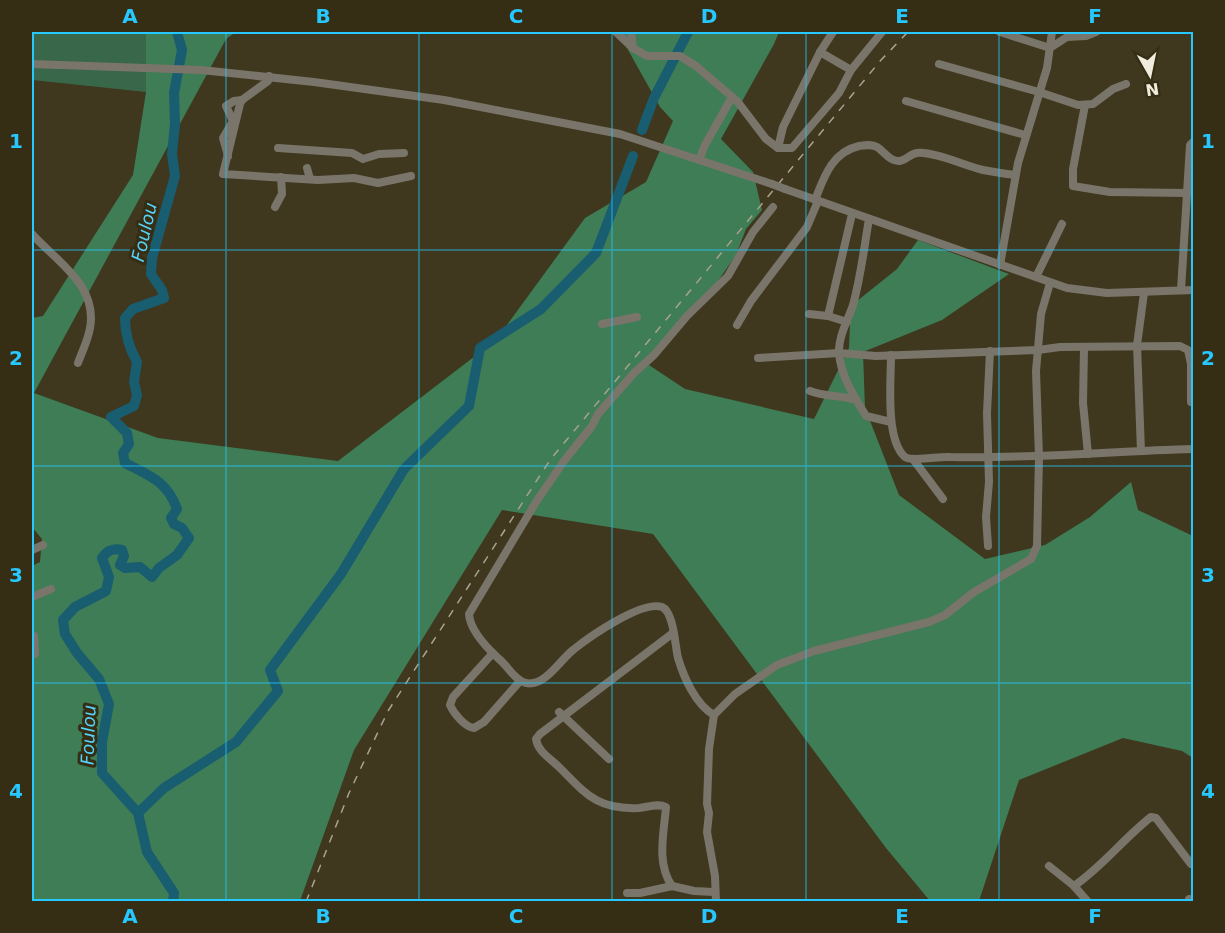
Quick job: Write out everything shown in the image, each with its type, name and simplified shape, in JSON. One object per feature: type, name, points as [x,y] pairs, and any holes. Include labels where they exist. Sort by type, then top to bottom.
[{"type":"street","points":[[616,32],[633,48],[647,56],[676,56],[696,66],[732,97],[749,115],[762,136],[778,148],[792,148],[839,93],[851,70],[882,32]]},
{"type":"street","points":[[631,32],[633,48]]},
{"type":"street","points":[[778,148],[783,127],[820,52],[833,32]]},
{"type":"street","points":[[1000,32],[1050,48]]},
{"type":"street","points":[[1000,265],[1015,176],[1025,135],[1047,68],[1052,32]]},
{"type":"street","points":[[1050,48],[1067,37],[1086,36],[1096,32]]},
{"type":"street","points":[[820,52],[851,70]]},
{"type":"street","points":[[32,64],[201,70],[269,76],[444,100],[526,115],[620,134],[772,184],[1050,283],[1084,291],[1144,293],[1194,290]]},
{"type":"street","points":[[939,64],[1039,92],[1065,102],[1085,105],[1097,102],[1113,89],[1126,84]]},
{"type":"street","points":[[228,156],[223,138],[233,121],[226,106],[234,100],[242,100],[267,81],[269,76]]},
{"type":"street","points":[[699,160],[732,97]]},
{"type":"street","points":[[242,100],[223,174],[310,179],[354,178],[378,183],[411,176]]},
{"type":"street","points":[[906,101],[1025,135]]},
{"type":"street","points":[[1085,105],[1073,169],[1073,186],[1110,192],[1187,193]]},
{"type":"street","points":[[1180,290],[1190,145],[1194,141]]},
{"type":"street","points":[[737,325],[751,301],[807,227],[824,176],[841,154],[865,145],[875,146],[897,161],[903,161],[913,154],[926,153],[983,170],[1015,176]]},
{"type":"street","points":[[278,148],[352,153],[363,159],[379,154],[404,153]]},
{"type":"street","points":[[307,168],[310,179]]},
{"type":"street","points":[[275,207],[282,194],[281,177]]},
{"type":"street","points":[[714,715],[701,706],[685,676],[670,618],[665,609],[646,608],[614,622],[572,651],[557,667],[536,683],[530,684],[520,681],[493,653],[470,622],[469,614],[536,502],[592,426],[598,414],[687,316],[728,276],[753,232],[774,207]]},
{"type":"street","points":[[828,316],[852,213]]},
{"type":"street","points":[[870,219],[863,262],[847,322],[839,341],[839,353],[846,384],[866,416],[891,422]]},
{"type":"street","points":[[1036,278],[1062,224]]},
{"type":"street","points":[[32,234],[80,282],[89,300],[90,327],[78,363]]},
{"type":"street","points":[[716,902],[715,876],[707,832],[709,749],[714,715],[735,694],[777,665],[814,651],[929,622],[945,615],[974,592],[1031,559],[1037,546],[1038,350],[1041,315],[1050,283]]},
{"type":"street","points":[[1141,451],[1137,345],[1144,293]]},
{"type":"street","points":[[809,314],[828,316],[847,322]]},
{"type":"street","points":[[602,324],[637,317]]},
{"type":"street","points":[[758,358],[839,353],[891,355],[1038,350],[1060,347],[1180,346],[1188,350],[1191,364],[1191,402]]},
{"type":"street","points":[[1084,348],[1083,403],[1088,454]]},
{"type":"street","points":[[988,546],[987,413],[990,351]]},
{"type":"street","points":[[891,355],[891,422],[896,442],[905,457],[913,459],[938,456],[1039,457],[1194,449]]},
{"type":"street","points":[[810,391],[819,395],[846,396],[856,400]]},
{"type":"street","points":[[913,459],[943,499]]},
{"type":"street","points":[[32,550],[43,545]]},
{"type":"street","points":[[32,597],[51,589]]},
{"type":"street","points":[[672,886],[664,870],[662,835],[666,807],[661,805],[636,808],[601,804],[571,780],[543,752],[536,739],[561,714],[673,633]]},
{"type":"street","points":[[32,655],[35,654],[34,636]]},
{"type":"street","points":[[493,653],[453,697],[450,705],[452,711],[469,727],[474,728],[484,722],[520,681]]},
{"type":"street","points":[[561,714],[609,759]]},
{"type":"street","points":[[1074,886],[1093,873],[1138,827],[1151,817],[1156,818],[1184,856],[1191,864],[1194,863]]},
{"type":"street","points":[[1049,866],[1074,886],[1088,902]]},
{"type":"street","points":[[627,893],[640,893],[672,886],[694,891],[714,892]]},
{"type":"street","points":[[1188,902],[1189,899],[1194,900]]},
{"type":"green space","points":[[32,32],[146,32],[146,92],[32,80]]},
{"type":"green space","points":[[146,32],[236,32],[226,39],[34,393],[158,438],[338,461],[496,340],[585,218],[646,182],[673,121],[660,107],[618,32],[779,32],[721,139],[753,172],[762,210],[746,229],[736,255],[709,294],[649,365],[685,389],[814,419],[849,348],[850,322],[857,301],[897,269],[918,240],[1009,274],[942,320],[863,352],[865,408],[899,495],[985,559],[1045,545],[1090,517],[1131,482],[1138,510],[1193,536],[1193,758],[1182,751],[1123,738],[1019,780],[979,901],[930,901],[886,848],[653,534],[502,510],[354,750],[300,901],[32,901],[32,566],[40,562],[42,539],[32,527],[32,318],[43,316],[133,175],[146,92]]},
{"type":"waterway","name":"Foulou","points":[[173,902],[174,893],[147,852],[138,813],[102,773],[102,742],[109,704],[99,679],[77,653],[65,634],[63,620],[75,607],[106,591],[109,577],[102,558],[108,551],[122,550],[124,556],[120,565],[125,568],[140,567],[152,577],[159,568],[177,555],[189,538],[182,528],[174,524],[171,518],[177,509],[163,486],[157,480],[125,463],[123,453],[129,444],[127,433],[111,417],[134,406],[137,395],[134,382],[137,362],[128,341],[125,318],[133,309],[164,298],[162,290],[151,274],[152,258],[175,176],[172,154],[175,124],[174,93],[182,50],[177,32]]},
{"type":"waterway","points":[[642,130],[654,98],[688,32]]},
{"type":"waterway","points":[[138,813],[164,788],[236,742],[278,691],[270,670],[341,574],[404,469],[469,406],[480,348],[541,309],[596,253],[633,156]]},
{"type":"railway","points":[[306,902],[349,793],[388,711],[550,460],[881,60],[908,32]]}]
